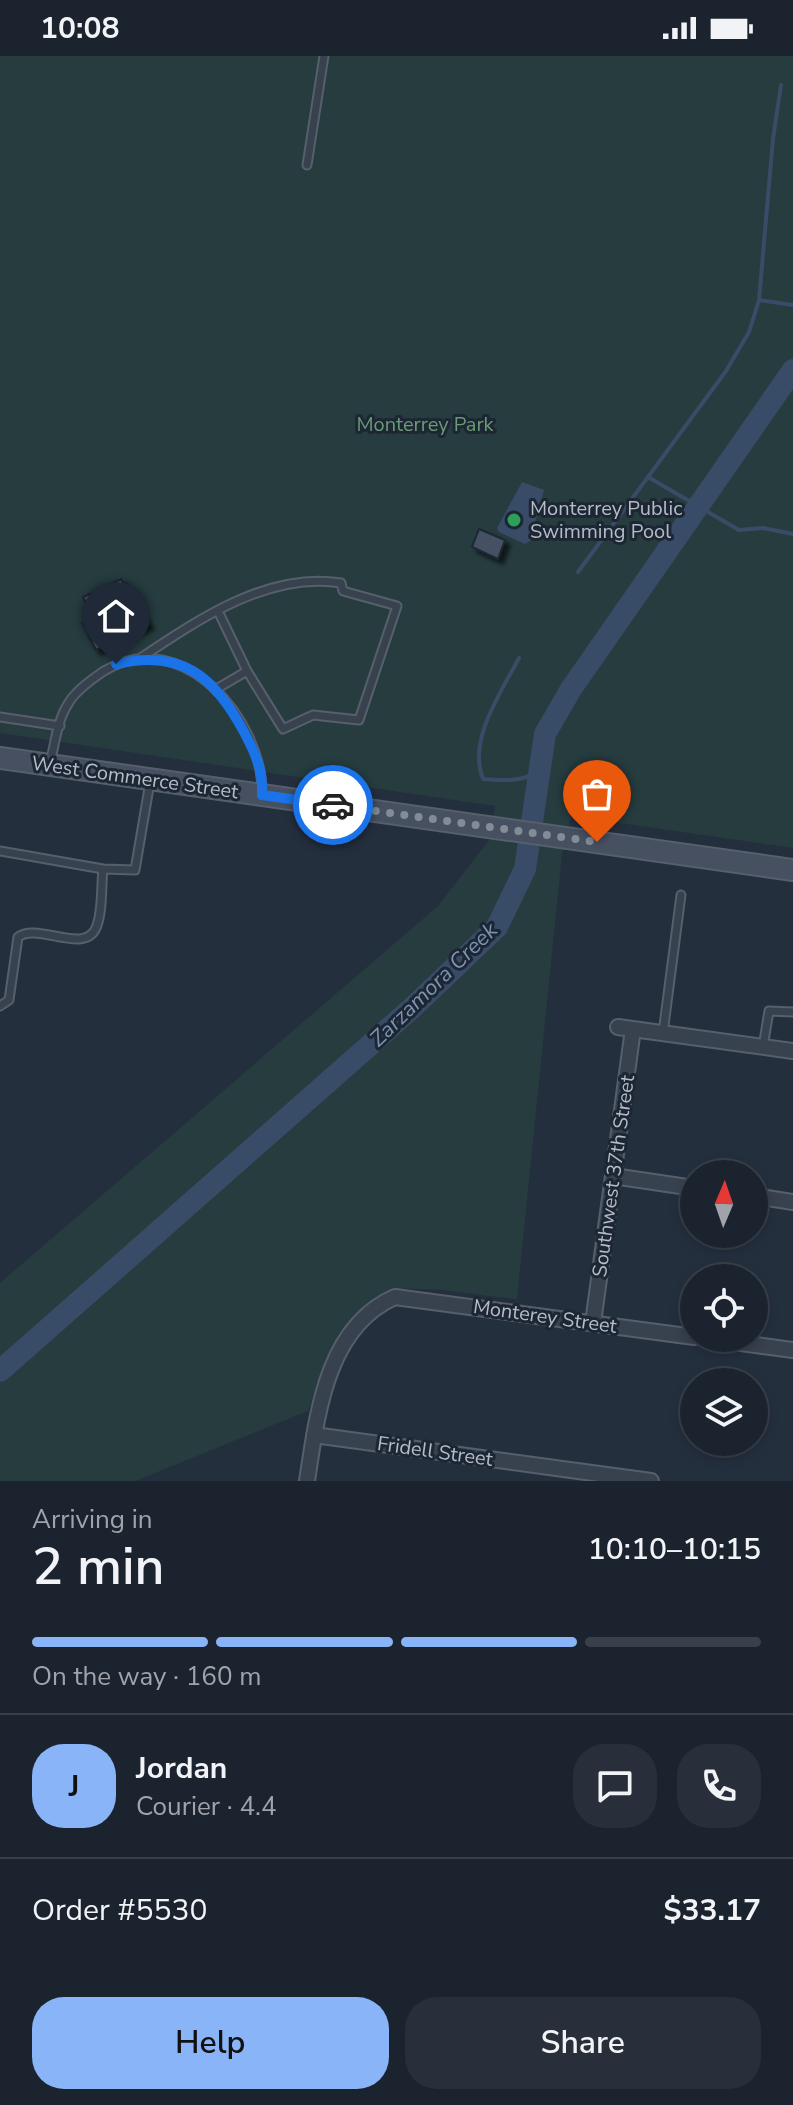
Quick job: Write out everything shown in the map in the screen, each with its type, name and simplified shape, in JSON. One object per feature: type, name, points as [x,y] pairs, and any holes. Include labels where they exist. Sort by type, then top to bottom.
[{"type":"main road","name":"West Commerce Street","points":[[0,758],[793,870]]},
{"type":"street","name":"Southwest 37th Street","points":[[593,1323],[613,1176],[626,1028],[663,1033]]},
{"type":"street","points":[[663,1033],[793,1051]]},
{"type":"street","points":[[613,1176],[680,1186]]},
{"type":"street","points":[[768,1198],[793,1202]]},
{"type":"street","name":"Monterey Street","points":[[314,1435],[324,1388],[340,1352],[363,1320],[395,1297],[680,1335]]},
{"type":"street","points":[[768,1347],[793,1350]]},
{"type":"street","points":[[307,1481],[314,1435]]},
{"type":"street","name":"Fridell Street","points":[[314,1435],[651,1481]]},
{"type":"lane","points":[[307,165],[324,56]]},
{"type":"lane","points":[[139,659],[218,611],[274,588],[326,580],[341,583],[343,591],[397,606],[359,720],[313,715],[283,729],[247,671],[218,611]]},
{"type":"lane","points":[[50,765],[68,703],[94,678],[116,664],[139,659],[168,660],[218,688],[263,768],[262,795]]},
{"type":"lane","points":[[218,688],[247,671]]},
{"type":"lane","points":[[0,717],[60,726]]},
{"type":"lane","points":[[0,851],[103,869],[135,870],[150,779]]},
{"type":"lane","points":[[0,1006],[9,1000],[18,937],[29,931],[77,939],[88,936],[96,928],[103,869]]},
{"type":"lane","points":[[663,1033],[681,895]]},
{"type":"lane","points":[[763,1047],[769,1011],[793,1012]]},
{"type":"green space","name":"Monterrey Park","points":[[0,56],[793,56],[793,848],[571,816],[562,854],[517,1299],[423,1289],[384,1292],[373,1300],[335,1345],[308,1411],[135,1481],[0,1481],[0,1283],[438,906],[489,840],[495,806],[0,733]]},
{"type":"water","points":[[522,482],[544,490],[530,541],[525,544],[499,532],[497,528]]},
{"type":"building","points":[[479,529],[505,540],[498,559],[472,547]]},
{"type":"building","points":[[121,579],[149,624],[96,650],[82,623],[93,618],[83,597]]},
{"type":"waterway","points":[[578,572],[726,371],[749,332],[759,300],[773,139],[781,85]]},
{"type":"waterway","points":[[759,300],[793,305]]},
{"type":"waterway","name":"Zarzamora Creek","points":[[0,1371],[412,1008],[497,927],[525,869],[545,734],[571,689],[793,370]]},
{"type":"waterway","points":[[648,477],[739,530],[763,528],[793,534]]},
{"type":"waterway","points":[[519,658],[489,716],[479,748],[479,764],[483,779],[518,779],[538,771]]},
{"type":"way so far","points":[[333,805],[597,842]]},
{"type":"place","name":"Monterrey Public Swimming Pool","points":[[514,520]]},
{"type":"route","points":[[116,664],[139,659],[168,660],[192,671],[218,688],[234,714],[263,768],[262,795],[333,805]]}]
